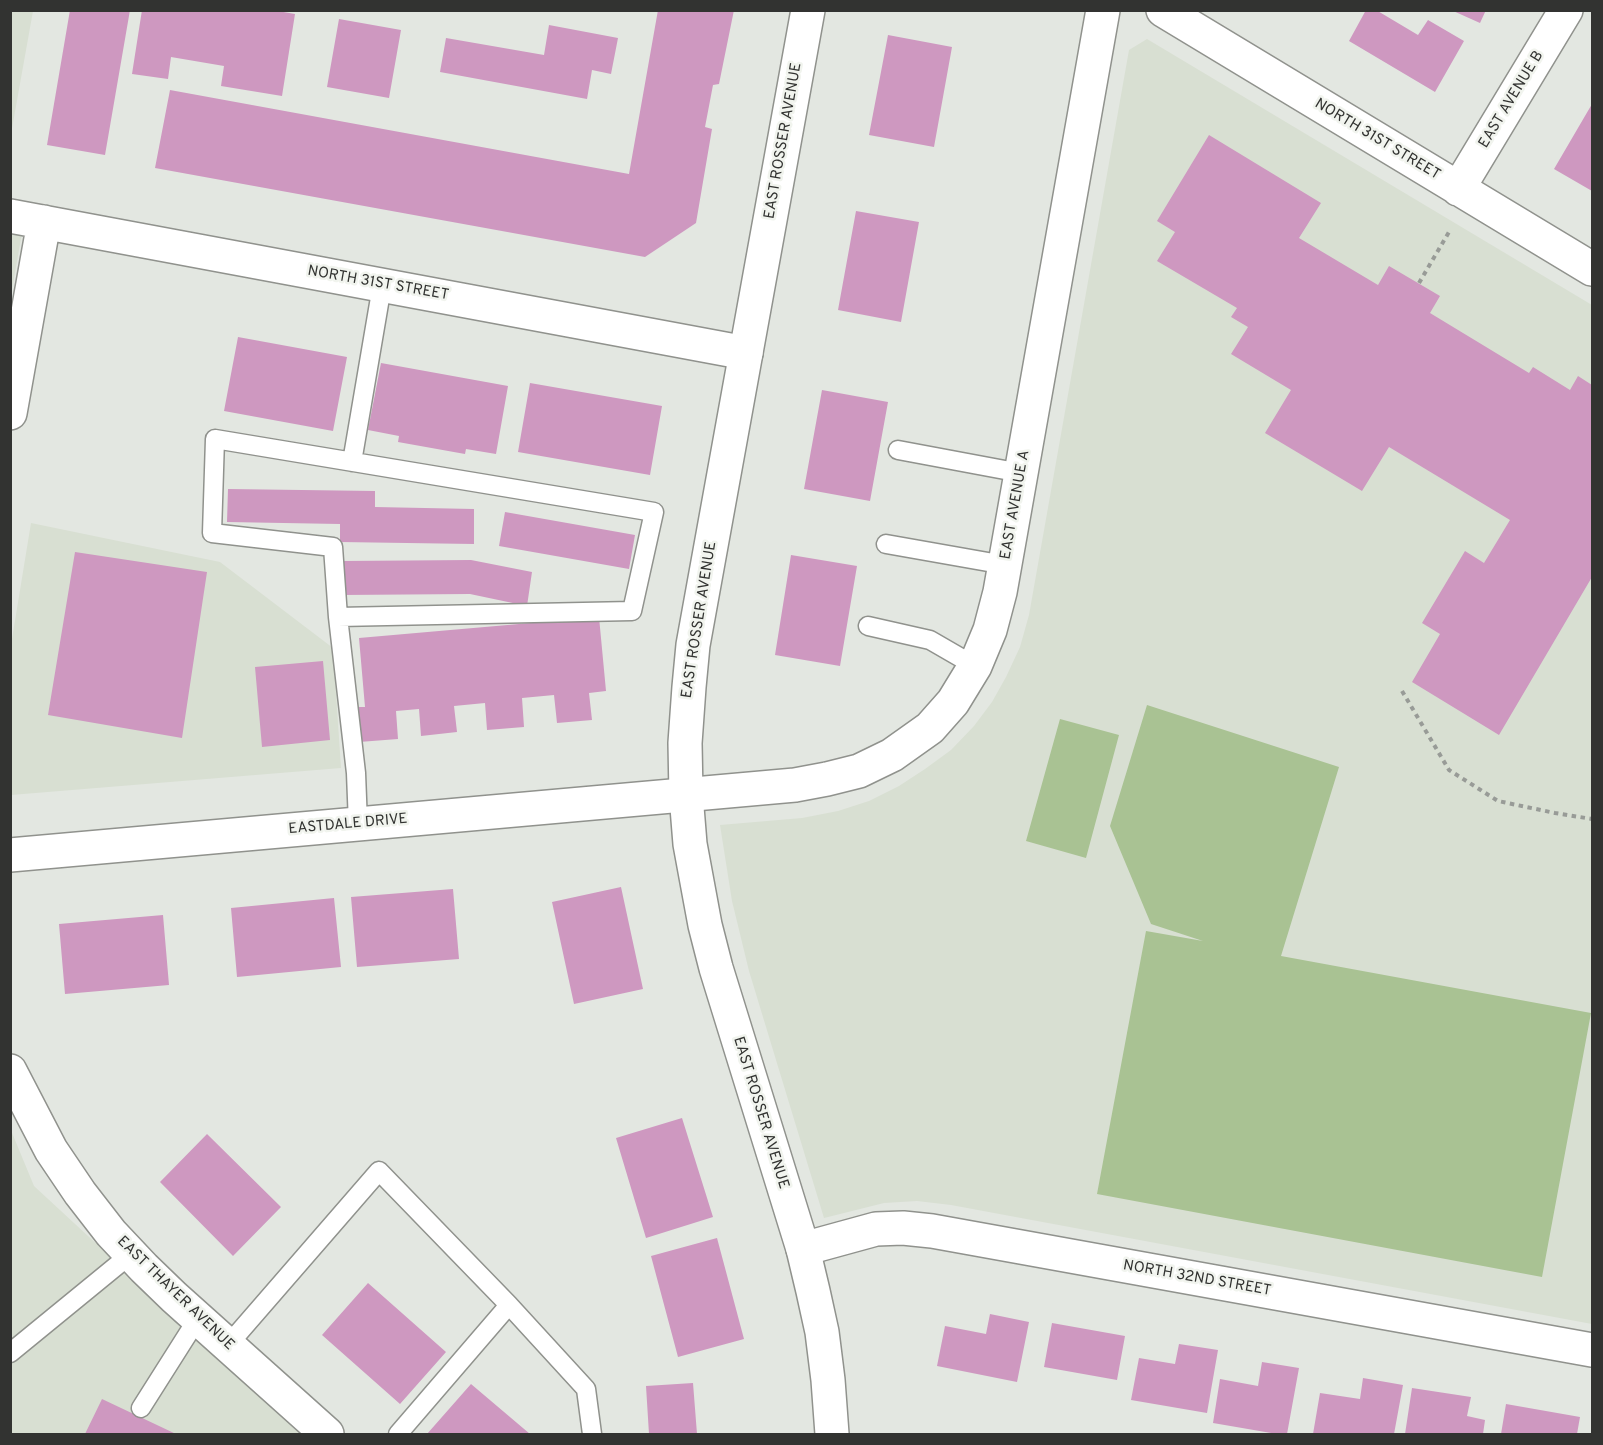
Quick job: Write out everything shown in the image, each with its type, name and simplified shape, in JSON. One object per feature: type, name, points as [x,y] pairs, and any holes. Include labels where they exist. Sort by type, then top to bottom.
[{"type":"street","name":"EAST ROSSER AVENUE","points":[[808,10],[693,645],[685,743],[690,844],[697,885],[716,968],[803,1249],[822,1332],[832,1434]]},
{"type":"street","name":"EAST AVENUE A","points":[[686,795],[795,785],[859,771],[892,755],[930,728],[953,702],[975,666],[990,630],[1000,592],[1103,10]]},
{"type":"street","name":"NORTH 31ST STREET","points":[[1163,10],[1593,269]]},
{"type":"street","name":"EAST AVENUE B","points":[[1458,189],[1566,10]]},
{"type":"street","name":"NORTH 31ST STREET","points":[[10,216],[746,353]]},
{"type":"street","points":[[10,413],[44,222]]},
{"type":"street","name":"EASTDALE DRIVE","points":[[10,855],[686,795]]},
{"type":"street","name":"EAST THAYER AVENUE","points":[[10,1071],[51,1150],[111,1233],[198,1318],[327,1434]]},
{"type":"street","name":"NORTH 32ND STREET","points":[[803,1249],[876,1229],[903,1228],[932,1231],[1593,1350]]},
{"type":"lane","points":[[352,462],[382,286]]},
{"type":"lane","points":[[338,617],[632,611],[654,512],[215,439],[212,533],[333,547],[338,617],[356,773],[358,824]]},
{"type":"lane","points":[[898,450],[1021,473]]},
{"type":"lane","points":[[886,544],[1005,565]]},
{"type":"lane","points":[[868,626],[930,640],[975,666]]},
{"type":"lane","points":[[228,1345],[379,1171],[509,1305],[586,1389],[592,1434]]},
{"type":"lane","points":[[10,1353],[131,1254]]},
{"type":"lane","points":[[398,1434],[509,1305]]},
{"type":"lane","points":[[141,1408],[198,1318]]},
{"type":"path","points":[[1419,283],[1449,232]]},
{"type":"path","points":[[1402,691],[1449,770],[1498,801],[1593,819]]},
{"type":"shaded area","points":[[10,11],[33,11],[11,134]]},
{"type":"shaded area","points":[[1147,39],[1592,305],[1592,1324],[951,1205],[917,1201],[884,1203],[824,1218],[749,971],[732,901],[720,825],[802,818],[838,811],[869,801],[899,786],[951,750],[974,726],[992,702],[1006,677],[1020,647],[1029,615],[1129,50]]},
{"type":"shaded area","points":[[11,231],[22,233],[11,295]]},
{"type":"shaded area","points":[[31,523],[220,562],[333,648],[341,768],[11,795],[11,645]]},
{"type":"shaded area","points":[[10,1128],[34,1186],[302,1434],[11,1434]]},
{"type":"green space","points":[[1147,705],[1339,767],[1281,956],[1591,1013],[1542,1277],[1097,1194],[1146,931],[1203,941],[1151,924],[1110,826]]},
{"type":"green space","points":[[1060,719],[1119,735],[1086,858],[1026,841]]},
{"type":"building","points":[[70,10],[130,10],[105,155],[47,145]]},
{"type":"building","points":[[142,10],[272,10],[295,14],[282,96],[221,86],[224,66],[171,57],[168,79],[132,74]]},
{"type":"building","points":[[658,10],[734,10],[719,84],[713,85],[705,127],[712,129],[696,223],[645,257],[155,168],[170,90],[629,174]]},
{"type":"building","points":[[1366,10],[1376,10],[1418,35],[1428,20],[1464,41],[1435,92],[1349,41]]},
{"type":"building","points":[[1451,10],[1486,10],[1480,23]]},
{"type":"building","points":[[339,19],[401,30],[389,98],[327,87]]},
{"type":"building","points":[[549,25],[618,38],[611,74],[592,70],[587,99],[440,72],[446,38],[544,55]]},
{"type":"building","points":[[888,35],[952,47],[934,147],[869,135]]},
{"type":"building","points":[[1592,104],[1592,191],[1554,169]]},
{"type":"building","points":[[1209,135],[1321,203],[1299,238],[1378,285],[1389,266],[1440,296],[1430,313],[1529,373],[1533,367],[1570,390],[1578,376],[1592,385],[1592,577],[1499,735],[1412,682],[1440,634],[1422,623],[1465,551],[1484,563],[1510,520],[1389,447],[1362,491],[1265,433],[1291,390],[1231,354],[1248,327],[1231,317],[1237,308],[1157,261],[1175,232],[1157,221]]},
{"type":"building","points":[[856,211],[919,222],[901,322],[838,310]]},
{"type":"building","points":[[238,337],[347,357],[333,431],[224,411]]},
{"type":"building","points":[[381,363],[508,386],[496,454],[466,449],[465,454],[398,442],[399,436],[368,430]]},
{"type":"building","points":[[530,383],[662,406],[650,475],[518,452]]},
{"type":"building","points":[[822,390],[888,402],[870,501],[804,489]]},
{"type":"building","points":[[228,489],[375,491],[375,507],[474,509],[474,544],[340,542],[340,524],[227,522]]},
{"type":"building","points":[[505,512],[635,535],[629,569],[499,546]]},
{"type":"building","points":[[75,552],[207,572],[182,738],[48,715]]},
{"type":"building","points":[[791,555],[857,566],[840,666],[775,655]]},
{"type":"building","points":[[471,560],[532,572],[527,606],[470,594],[341,595],[342,561]]},
{"type":"building","points":[[599,617],[606,691],[589,693],[592,720],[557,723],[554,695],[522,698],[524,727],[487,730],[485,703],[454,706],[457,732],[421,736],[419,709],[396,711],[398,739],[359,742],[356,707],[365,707],[359,638]]},
{"type":"building","points":[[323,661],[330,740],[262,747],[255,667]]},
{"type":"building","points":[[621,887],[643,989],[574,1004],[552,902]]},
{"type":"building","points":[[453,889],[459,959],[357,967],[351,897]]},
{"type":"building","points":[[334,898],[341,967],[237,977],[231,908]]},
{"type":"building","points":[[163,915],[169,985],[65,994],[59,924]]},
{"type":"building","points":[[682,1118],[713,1217],[646,1238],[616,1138]]},
{"type":"building","points":[[207,1134],[281,1207],[233,1256],[160,1182]]},
{"type":"building","points":[[717,1238],[744,1339],[678,1357],[651,1256]]},
{"type":"building","points":[[368,1283],[446,1352],[400,1404],[322,1335]]},
{"type":"building","points":[[990,1314],[1029,1322],[1017,1382],[937,1366],[945,1326],[986,1334]]},
{"type":"building","points":[[1052,1323],[1125,1336],[1117,1380],[1044,1367]]},
{"type":"building","points":[[1179,1344],[1218,1350],[1207,1413],[1131,1400],[1139,1358],[1175,1364]]},
{"type":"building","points":[[1262,1362],[1299,1368],[1287,1434],[1213,1423],[1220,1379],[1258,1386]]},
{"type":"building","points":[[1363,1378],[1403,1385],[1394,1434],[1313,1434],[1320,1393],[1360,1399]]},
{"type":"building","points":[[693,1383],[697,1434],[649,1434],[646,1386]]},
{"type":"building","points":[[471,1384],[530,1434],[427,1434]]},
{"type":"building","points":[[1412,1388],[1471,1397],[1467,1416],[1485,1420],[1483,1434],[1405,1434]]},
{"type":"building","points":[[102,1399],[176,1434],[85,1434]]},
{"type":"building","points":[[1506,1404],[1580,1417],[1577,1434],[1501,1434]]}]
